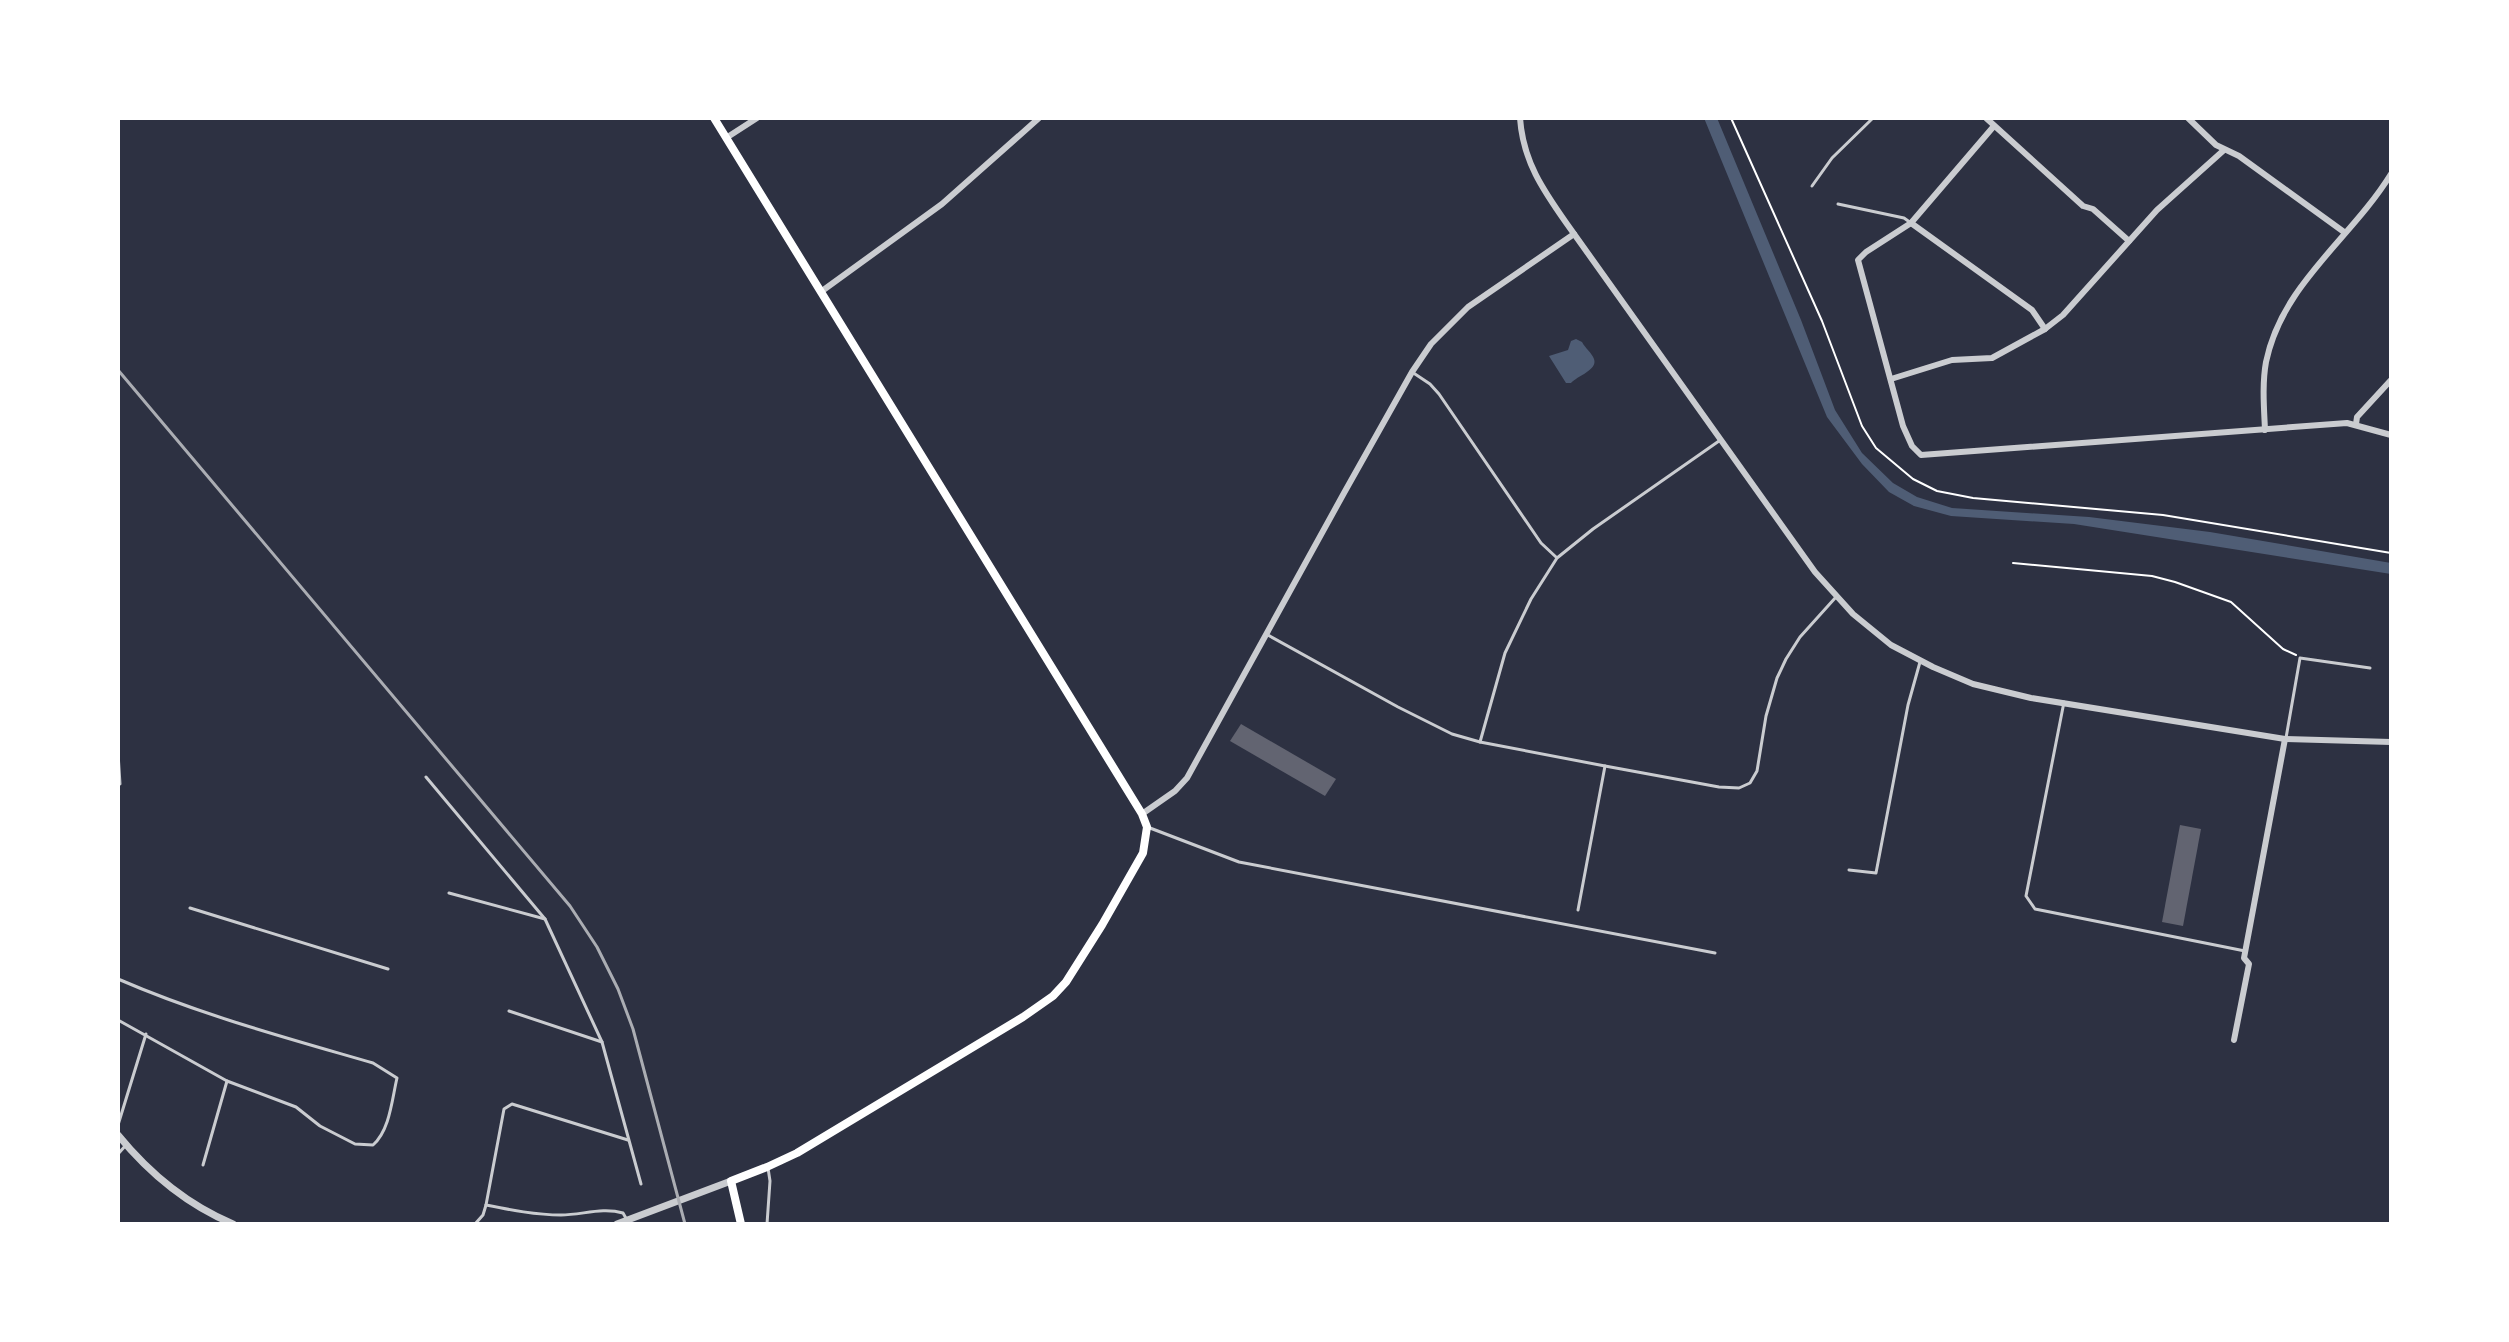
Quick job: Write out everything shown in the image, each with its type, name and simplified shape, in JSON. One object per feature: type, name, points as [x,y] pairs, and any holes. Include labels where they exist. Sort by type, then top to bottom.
[{"type":"main road","points":[[714,118],[1142,814],[1147,827],[1143,853],[1077,967],[1053,996],[797,1153],[731,1181],[741,1224]]},
{"type":"street","points":[[726,138],[757,118]]},
{"type":"street","points":[[822,291],[942,204],[1039,118]]},
{"type":"street","points":[[1520,118],[1524,148],[1537,182],[1815,572],[1836,597],[1891,645],[1973,684],[2031,698],[2285,739],[2391,742]]},
{"type":"street","points":[[1986,118],[2083,206],[2093,209],[2129,241]]},
{"type":"street","points":[[2188,118],[2216,145],[2239,156],[2344,232]]},
{"type":"street","points":[[1994,126],[1911,223],[1858,260],[1907,436],[1921,455],[2356,424],[2391,435]]},
{"type":"street","points":[[1891,379],[1952,360],[1992,358],[2045,329],[2063,315],[2157,210],[2224,150]]},
{"type":"street","points":[[2265,430],[2265,366],[2277,327],[2291,300],[2391,174]]},
{"type":"street","points":[[1911,223],[2032,310],[2045,329]]},
{"type":"street","points":[[1142,814],[1184,783],[1412,372],[1431,344],[1455,317],[1574,234]]},
{"type":"street","points":[[2356,424],[2357,417],[2391,380]]},
{"type":"street","points":[[2234,1040],[2249,964],[2244,958],[2245,951],[2285,739]]},
{"type":"street","points":[[118,1135],[160,1179],[191,1202],[233,1224]]},
{"type":"street","points":[[617,1224],[731,1181]]},
{"type":"lane","points":[[1812,186],[1832,158],[1873,118]]},
{"type":"lane","points":[[1838,204],[1904,218],[1911,223]]},
{"type":"lane","points":[[1412,372],[1439,394],[1541,543],[1557,558]]},
{"type":"lane","points":[[1480,742],[1505,653],[1531,599],[1557,558],[1593,529],[1721,440]]},
{"type":"lane","points":[[1266,634],[1434,726],[1480,742],[1719,787],[1739,788],[1750,783],[1757,771],[1766,716],[1777,678],[1800,637],[1836,597]]},
{"type":"lane","points":[[2285,739],[2300,658],[2370,668]]},
{"type":"lane","points":[[1849,870],[1876,873],[1908,705],[1920,661]]},
{"type":"lane","points":[[2064,702],[2026,896],[2035,909],[2245,951]]},
{"type":"lane","points":[[118,753],[121,772],[118,785]]},
{"type":"lane","points":[[1578,910],[1605,766]]},
{"type":"lane","points":[[426,777],[545,919],[602,1042],[641,1184]]},
{"type":"lane","points":[[1147,827],[1239,862],[1715,953]]},
{"type":"lane","points":[[449,893],[545,919]]},
{"type":"lane","points":[[190,908],[388,969]]},
{"type":"lane","points":[[118,979],[167,1001],[214,1017],[373,1063],[397,1078],[385,1128],[373,1145],[355,1144],[320,1126],[296,1107],[227,1081],[118,1020]]},
{"type":"lane","points":[[509,1011],[602,1042]]},
{"type":"lane","points":[[118,1125],[146,1034]]},
{"type":"lane","points":[[203,1165],[227,1081]]},
{"type":"lane","points":[[475,1224],[483,1215],[486,1205],[504,1109],[512,1104],[629,1140]]},
{"type":"lane","points":[[118,1154],[126,1145]]},
{"type":"lane","points":[[767,1167],[770,1181],[767,1224]]},
{"type":"lane","points":[[486,1205],[532,1214],[564,1215],[611,1209],[623,1213],[627,1220]]},
{"type":"path","points":[[1731,118],[1822,321],[1862,426],[1876,448],[1913,479],[1937,491],[1973,498],[2163,515],[2391,553]]},
{"type":"path","points":[[2013,563],[2152,576],[2175,582],[2231,602],[2283,649],[2300,658]]},
{"type":"water","points":[[1704,118],[1717,118],[1835,410],[1862,453],[1893,483],[1917,497],[1952,508],[2089,517],[2210,532],[2391,563],[2391,574],[2074,524],[1951,516],[1914,506],[1889,492],[1862,464],[1827,417]]},
{"type":"water","points":[[1576,339],[1582,342],[1594,363],[1571,383],[1566,383],[1549,356],[1568,350],[1571,341]]},
{"type":"building","points":[[1241,724],[1336,779],[1325,796],[1230,741]]},
{"type":"building","points":[[2180,825],[2201,829],[2183,926],[2162,922]]},
{"type":"railway","points":[[118,370],[570,906],[597,947],[633,1029],[685,1224]]}]
